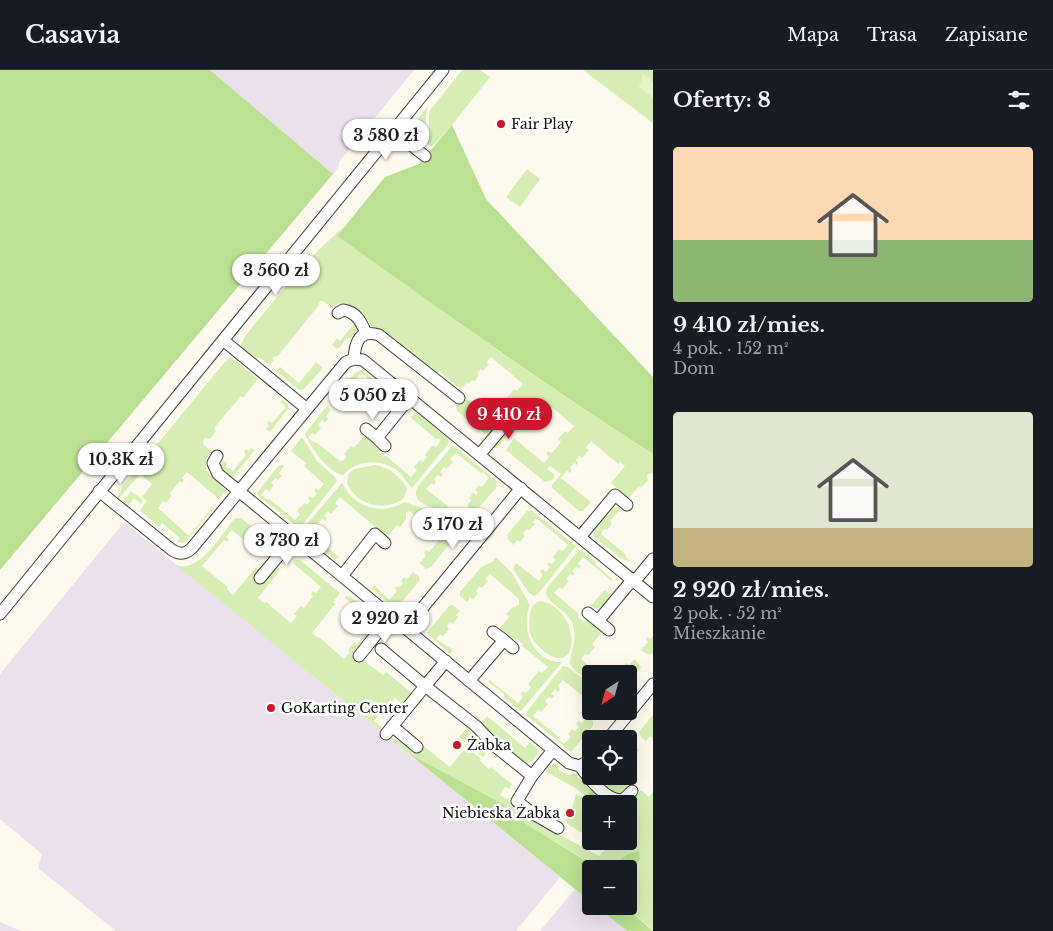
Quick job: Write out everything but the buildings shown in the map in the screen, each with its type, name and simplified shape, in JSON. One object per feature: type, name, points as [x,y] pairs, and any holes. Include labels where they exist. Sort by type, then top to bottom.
[{"type":"street","points":[[0,614],[443,70]]},
{"type":"street","points":[[393,131],[425,156]]},
{"type":"street","points":[[338,313],[344,310],[350,312],[361,321],[366,333]]},
{"type":"street","points":[[354,358],[354,348],[357,341],[366,333]]},
{"type":"street","points":[[366,333],[379,335],[459,398]]},
{"type":"street","points":[[223,340],[307,409]]},
{"type":"street","points":[[99,491],[170,548],[177,553],[183,554],[192,548],[344,363],[354,358],[366,362],[410,397],[653,597]]},
{"type":"street","points":[[366,429],[381,442],[410,397]]},
{"type":"street","points":[[480,454],[518,409]]},
{"type":"street","points":[[217,456],[213,463],[215,471],[239,492],[569,763],[580,766],[594,784],[615,800],[620,801],[632,791]]},
{"type":"street","points":[[406,628],[521,488]]},
{"type":"street","points":[[580,537],[615,495],[626,504]]},
{"type":"street","points":[[342,576],[371,531],[385,542]]},
{"type":"street","points":[[260,578],[294,537]]},
{"type":"street","points":[[598,621],[653,559]]},
{"type":"street","points":[[588,613],[609,630]]},
{"type":"street","points":[[359,656],[391,616]]},
{"type":"street","points":[[493,632],[513,648]]},
{"type":"street","points":[[469,681],[504,640]]},
{"type":"street","points":[[381,649],[476,726],[496,747],[532,776]]},
{"type":"street","points":[[417,746],[389,729],[446,661]]},
{"type":"street","points":[[615,730],[653,684]]},
{"type":"street","points":[[553,750],[513,798],[532,814],[558,828]]},
{"type":"shaded area","points":[[210,70],[414,70],[339,162],[339,166],[333,174]]},
{"type":"shaded area","points":[[124,522],[560,877],[516,931],[116,931],[38,868],[42,854],[0,819],[0,674]]},
{"type":"shaded area","points":[[575,889],[582,895],[582,915],[607,915],[627,931],[540,931]]},
{"type":"shaded area","points":[[0,922],[21,931],[0,931]]},
{"type":"green space","points":[[0,70],[210,70],[333,174],[0,570]]},
{"type":"green space","points":[[462,70],[480,70],[490,77],[432,147],[427,143],[429,114]]},
{"type":"green space","points":[[583,70],[653,70],[653,123]]},
{"type":"green space","points":[[643,74],[653,82],[653,98],[639,87]]},
{"type":"green space","points":[[428,106],[425,131],[422,139],[416,131],[416,126],[419,118]]},
{"type":"green space","points":[[452,125],[486,199],[653,377],[653,454],[533,374],[337,236],[385,177],[419,164]]},
{"type":"green space","points":[[527,169],[540,179],[520,207],[506,197]]},
{"type":"green space","points":[[344,226],[337,236],[533,375],[653,454],[653,473],[648,474],[648,480],[641,488],[639,486],[629,498],[611,483],[625,466],[620,462],[618,464],[591,441],[586,448],[589,450],[582,458],[579,456],[576,460],[577,465],[574,463],[570,468],[572,470],[570,473],[567,471],[561,478],[591,502],[583,511],[579,511],[552,488],[552,485],[561,474],[550,466],[547,469],[555,475],[552,480],[545,482],[506,450],[514,438],[544,463],[549,457],[546,454],[548,451],[552,453],[561,442],[558,439],[565,431],[568,433],[574,426],[542,399],[535,413],[532,411],[528,416],[531,418],[528,421],[524,418],[521,419],[497,448],[493,448],[522,412],[513,405],[488,436],[457,411],[456,405],[463,396],[493,420],[498,414],[496,412],[498,409],[501,411],[508,402],[506,399],[514,389],[517,391],[523,384],[491,357],[487,362],[489,364],[483,371],[481,369],[477,373],[479,375],[475,381],[472,380],[462,388],[459,388],[439,371],[437,374],[404,347],[373,327],[363,316],[344,303],[336,304],[332,308],[323,301],[320,301],[278,356],[273,357],[273,361],[269,365],[259,357],[256,360],[240,347],[245,336],[306,262]]},
{"type":"green space","points":[[347,315],[357,324],[356,332],[351,338],[347,338],[337,349],[332,345],[337,338],[340,341],[354,324]]},
{"type":"green space","points":[[231,357],[258,379],[243,398],[241,396],[214,428],[216,431],[210,439],[205,438],[203,442],[212,451],[206,460],[206,470],[226,490],[219,499],[187,472],[182,478],[184,480],[182,483],[180,481],[170,493],[172,495],[166,503],[163,501],[158,508],[189,536],[213,509],[183,543],[177,542],[180,538],[162,523],[159,527],[139,511],[147,501],[142,497],[152,484],[140,474],[118,500],[117,498],[123,486],[224,363]]},
{"type":"green space","points":[[316,362],[323,368],[303,390],[298,389],[276,371],[280,367],[299,383]]},
{"type":"green space","points":[[361,370],[379,384],[376,388],[366,381],[368,378],[361,373],[353,382],[356,385],[354,387],[351,385],[348,389],[350,392],[345,398],[342,396],[338,401],[336,395],[355,373]]},
{"type":"green space","points":[[282,399],[288,404],[288,409],[270,432],[266,429],[269,426],[267,424],[269,421],[272,423],[286,407],[280,402]]},
{"type":"green space","points":[[328,407],[331,410],[326,416],[328,419],[325,423],[322,420],[318,425],[321,428],[315,435],[312,433],[308,438],[340,461],[344,460],[346,457],[344,454],[351,446],[354,448],[364,436],[379,448],[378,452],[384,457],[385,455],[411,477],[417,470],[414,467],[420,460],[423,462],[427,457],[425,455],[433,445],[436,447],[441,440],[436,439],[410,417],[414,414],[421,416],[449,439],[449,443],[412,488],[394,468],[379,463],[363,463],[343,475],[339,474],[328,467],[319,457],[305,434],[325,408]]},
{"type":"green space","points":[[302,437],[317,461],[337,481],[302,525],[298,527],[258,496],[257,493],[278,466],[282,465],[284,467],[279,473],[282,476],[278,480],[275,478],[271,483],[274,485],[269,492],[266,489],[261,495],[269,499],[295,520],[300,514],[297,511],[304,503],[307,505],[310,501],[308,498],[310,496],[313,498],[317,493],[314,491],[316,488],[319,490],[324,484],[304,466],[306,463],[291,451]]},
{"type":"green space","points":[[453,445],[497,481],[496,488],[475,512],[467,506],[471,500],[469,498],[473,493],[476,495],[478,492],[475,490],[479,485],[482,487],[489,478],[456,453],[450,459],[453,462],[447,469],[444,467],[440,472],[443,474],[441,477],[438,475],[434,479],[436,482],[434,485],[431,483],[426,489],[449,507],[442,511],[422,503],[416,496],[418,486]]},
{"type":"green space","points":[[251,448],[255,450],[232,478],[222,469],[223,460],[227,463],[226,466],[233,471],[246,455],[244,452],[246,449],[249,451]]},
{"type":"green space","points":[[375,465],[390,470],[401,480],[407,489],[404,498],[396,503],[380,506],[364,501],[351,491],[347,483],[349,473],[355,469]]},
{"type":"green space","points":[[342,483],[353,498],[365,506],[385,509],[405,502],[438,514],[458,525],[453,532],[451,542],[431,567],[426,569],[420,563],[426,556],[424,553],[426,550],[429,552],[443,535],[409,511],[406,513],[406,519],[400,527],[397,525],[387,537],[340,497],[335,503],[338,506],[331,514],[328,511],[324,516],[327,518],[325,521],[322,519],[318,523],[321,526],[319,528],[316,526],[310,533],[340,558],[334,559],[302,530]]},
{"type":"green space","points":[[131,491],[143,500],[141,504],[134,498],[128,506],[137,512],[134,513],[122,503]]},
{"type":"green space","points":[[616,507],[621,508],[610,521],[612,524],[608,529],[603,530],[601,534],[626,555],[630,561],[622,559],[593,536],[602,520]]},
{"type":"green space","points":[[531,510],[576,546],[538,594],[534,596],[529,593],[513,569],[516,563],[539,581],[543,575],[540,572],[543,569],[546,572],[550,567],[547,564],[549,562],[552,564],[556,560],[553,557],[559,549],[563,551],[568,545],[536,518],[533,522],[535,524],[529,531],[527,529],[523,533],[525,536],[520,542],[517,540],[514,545],[508,540],[507,535],[527,511]]},
{"type":"green space","points":[[241,518],[269,541],[270,544],[262,555],[232,530],[226,537],[229,540],[227,542],[224,540],[202,566],[228,587],[227,589],[233,595],[256,567],[260,570],[255,576],[264,583],[277,567],[281,569],[258,598],[264,603],[266,602],[291,623],[297,616],[294,614],[301,606],[304,608],[313,596],[311,594],[313,591],[316,593],[321,587],[292,562],[300,560],[340,593],[333,602],[335,604],[312,633],[344,659],[350,652],[348,650],[354,642],[357,644],[367,632],[364,630],[366,627],[369,629],[374,622],[345,598],[346,596],[351,597],[378,619],[377,623],[353,653],[383,675],[386,672],[412,693],[403,705],[395,698],[382,714],[380,713],[374,721],[383,728],[381,731],[176,565],[185,566],[193,564],[201,558],[216,543],[234,519]]},
{"type":"green space","points":[[580,549],[596,562],[596,565],[613,582],[583,557],[578,564],[581,566],[579,569],[576,567],[572,571],[575,574],[573,576],[570,574],[566,579],[569,581],[562,589],[559,587],[554,593],[579,614],[578,617],[584,622],[587,619],[602,632],[592,644],[595,647],[588,655],[585,654],[582,657],[582,660],[588,665],[582,665],[582,675],[570,664],[574,635],[572,622],[548,598],[546,594],[547,588]]},
{"type":"green space","points":[[496,557],[512,573],[530,605],[527,614],[528,633],[536,650],[543,657],[552,661],[562,662],[521,711],[504,698],[504,694],[489,683],[488,679],[518,703],[523,697],[520,694],[523,691],[526,693],[531,687],[528,684],[539,671],[542,673],[548,667],[522,646],[523,644],[500,628],[509,617],[506,614],[513,607],[519,605],[519,599],[490,574],[485,579],[488,581],[482,588],[479,586],[476,591],[478,593],[473,600],[470,597],[467,602],[460,596],[460,592],[481,567],[492,562]]},
{"type":"green space","points":[[413,572],[420,580],[397,608],[393,607],[372,589],[374,585],[389,600],[397,591],[395,588],[397,586],[400,587],[403,583],[401,581],[404,577],[407,579]]},
{"type":"green space","points":[[604,590],[612,595],[601,607],[596,609],[591,606]]},
{"type":"green space","points":[[539,601],[547,602],[553,606],[568,624],[571,632],[571,647],[568,654],[563,658],[551,656],[545,652],[531,636],[529,626],[531,612],[534,605]]},
{"type":"green space","points":[[453,605],[460,611],[456,615],[458,617],[453,624],[450,622],[447,626],[449,629],[443,636],[440,634],[436,639],[453,650],[450,654],[427,633],[449,606]]},
{"type":"green space","points":[[653,636],[653,653],[648,655],[641,650],[648,642],[646,639],[648,637],[651,639]]},
{"type":"green space","points":[[635,659],[641,667],[638,671],[638,665],[629,665]]},
{"type":"green space","points":[[563,666],[568,667],[582,678],[582,695],[563,680],[558,686],[560,689],[558,692],[555,689],[551,694],[554,696],[552,699],[549,697],[545,701],[548,704],[541,712],[538,710],[533,716],[559,737],[558,739],[564,744],[571,737],[568,734],[572,729],[575,731],[579,727],[576,724],[579,721],[582,723],[585,720],[592,720],[593,726],[590,730],[582,730],[582,739],[571,752],[525,714]]},
{"type":"green space","points":[[653,715],[653,738],[650,736],[646,741],[639,732]]},
{"type":"green space","points":[[487,716],[525,748],[530,742],[537,748],[538,754],[532,761],[527,764],[500,743],[481,724]]},
{"type":"green space","points":[[467,728],[489,749],[483,757],[459,737]]},
{"type":"green space","points":[[389,738],[399,740],[414,753],[421,744],[450,767],[466,747],[481,759],[480,761],[489,769],[491,767],[512,784],[510,789],[505,787],[500,795],[508,799],[508,801],[531,819],[582,847],[582,850],[588,850],[599,856],[605,850],[637,850],[637,795],[641,790],[649,797],[653,792],[653,930],[635,915],[637,915],[637,863],[640,860],[628,854],[619,860],[584,860],[512,815],[503,804],[408,753]]},
{"type":"green space","points":[[408,753],[503,804],[512,815],[584,860],[582,860],[582,895]]},
{"type":"green space","points":[[558,764],[559,770],[568,775],[574,773],[582,781],[582,785],[586,785],[598,795],[585,795],[545,771],[551,765]]},
{"type":"green space","points":[[604,785],[628,786],[620,793],[614,792]]},
{"type":"green space","points":[[591,790],[598,795],[588,795]]},
{"type":"green space","points":[[576,794],[582,797],[582,833],[564,822],[573,805]]},
{"type":"green space","points":[[639,851],[640,860],[637,863],[637,860],[619,860],[628,854]]},
{"type":"green space","points":[[607,915],[634,915],[653,931],[627,931]]},
{"type":"place","name":"Fair Play","points":[[501,124]]},
{"type":"place","name":"GoKarting Center","points":[[271,708]]},
{"type":"place","name":"Żabka","points":[[457,745]]},
{"type":"place","name":"Niebieska Żabka","points":[[570,813]]}]
